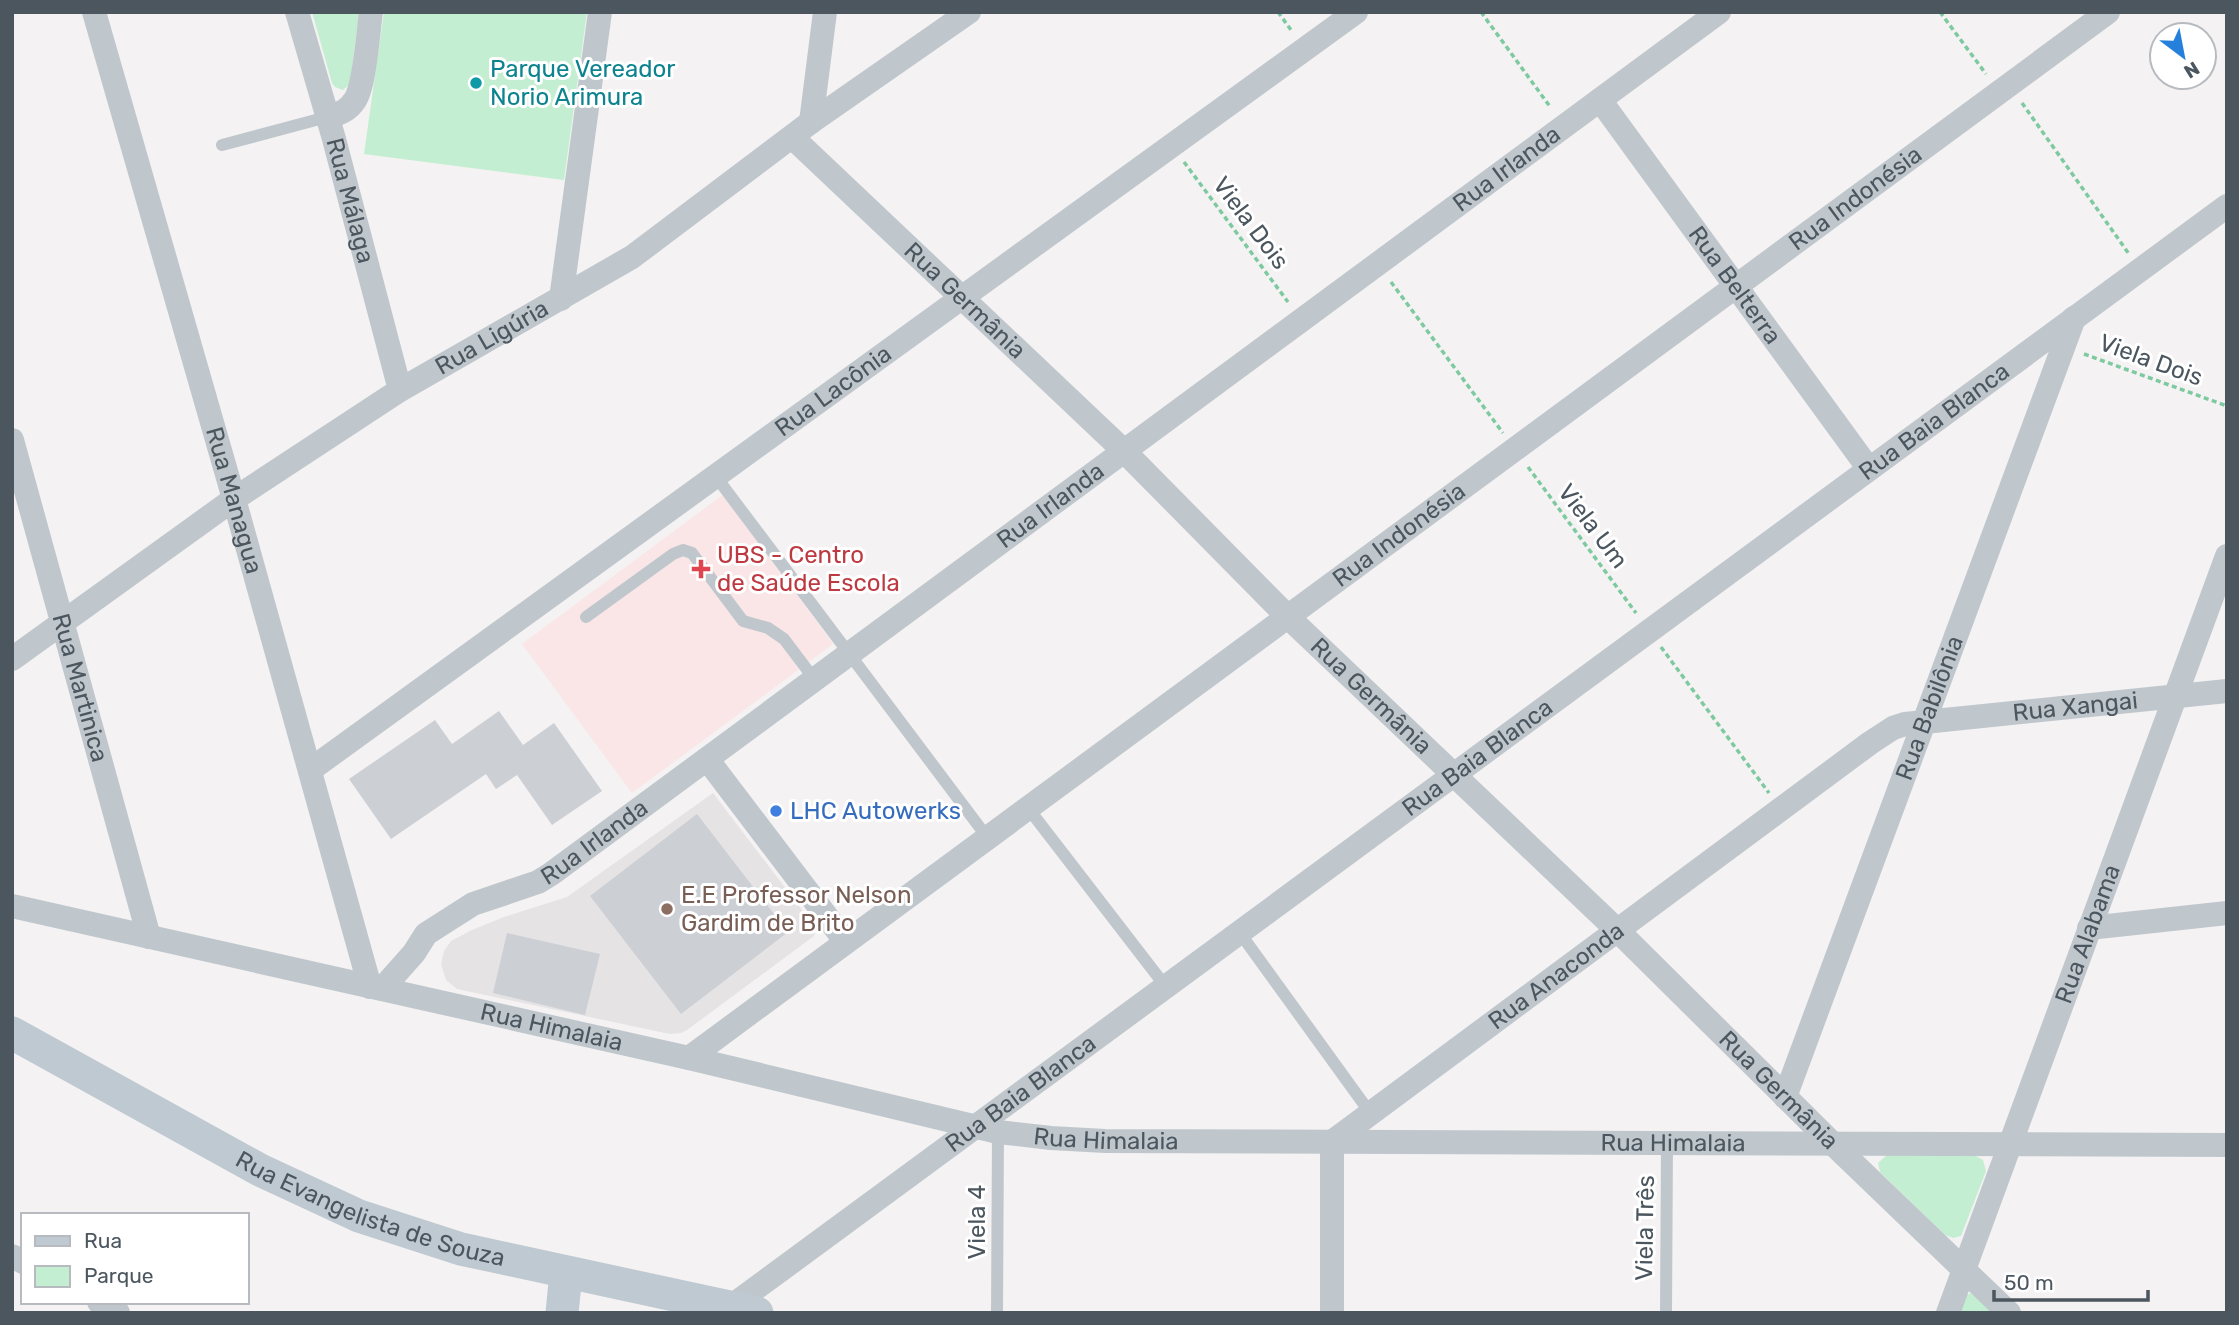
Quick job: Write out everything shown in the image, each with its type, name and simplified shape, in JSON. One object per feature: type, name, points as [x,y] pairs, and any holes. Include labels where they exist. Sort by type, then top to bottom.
[{"type":"main road","name":"Rua Evangelista de Souza","points":[[12,1033],[260,1170],[359,1216],[461,1249],[746,1311]]},
{"type":"main road","points":[[562,1313],[566,1273]]},
{"type":"street","name":"Rua Managua","points":[[94,12],[310,771],[376,988]]},
{"type":"street","name":"Rua Málaga","points":[[298,12],[400,390]]},
{"type":"street","points":[[327,117],[349,108],[359,93],[371,12]]},
{"type":"street","points":[[561,299],[600,12]]},
{"type":"street","points":[[802,130],[825,12]]},
{"type":"street","name":"Rua Ligúria","points":[[12,659],[234,499],[400,390],[632,257],[802,130],[969,12]]},
{"type":"street","name":"Rua Lacônia","points":[[310,771],[1356,12]]},
{"type":"street","name":"Rua Irlanda","points":[[376,988],[414,953],[426,933],[473,904],[538,882],[551,874],[1719,12]]},
{"type":"street","name":"Rua Indonésia","points":[[689,1058],[2108,12]]},
{"type":"street","name":"Rua Belterra","points":[[1600,100],[1868,469]]},
{"type":"street","name":"Rua Germânia","points":[[802,130],[962,298],[1124,452],[1288,617],[1618,930],[1785,1097],[2009,1313]]},
{"type":"street","name":"Rua Baia Blanca","points":[[746,1311],[987,1129],[1166,987],[2227,206]]},
{"type":"street","name":"Rua Babilônia","points":[[1785,1097],[2074,318]]},
{"type":"street","name":"Rua Martinica","points":[[12,440],[64,620],[149,937]]},
{"type":"street","name":"Rua Alabama","points":[[1948,1313],[2227,556]]},
{"type":"street","name":"Rua Xangai","points":[[1924,722],[2227,691]]},
{"type":"street","name":"Rua Anaconda","points":[[1332,1142],[1882,735],[1905,724],[1924,722]]},
{"type":"street","points":[[707,759],[846,942]]},
{"type":"street","name":"Rua Himalaia","points":[[12,906],[689,1058],[987,1129],[1051,1138],[1105,1141],[2227,1145]]},
{"type":"street","points":[[2089,928],[2227,913]]},
{"type":"street","points":[[1332,1142],[1332,1313]]},
{"type":"street","points":[[102,1304],[118,1313]]},
{"type":"lane","points":[[222,145],[327,117]]},
{"type":"lane","points":[[717,478],[987,837]]},
{"type":"lane","points":[[586,617],[673,554],[683,550],[692,553],[743,621],[768,628],[784,639],[815,680]]},
{"type":"lane","points":[[1028,808],[1166,987]]},
{"type":"lane","points":[[1240,933],[1371,1114]]},
{"type":"lane","name":"Viela 4","points":[[987,1129],[997,1313]]},
{"type":"lane","name":"Viela Três","points":[[1666,1313],[1667,1143]]},
{"type":"path","points":[[1481,12],[1564,126]]},
{"type":"path","points":[[1940,12],[2005,89],[2140,270]]},
{"type":"path","name":"Viela Dois","points":[[1172,146],[1301,320]]},
{"type":"path","name":"Viela Um","points":[[1378,264],[1781,809]]},
{"type":"path","name":"Viela Dois","points":[[2063,347],[2227,406]]},
{"type":"shaded area","name":"UBS - Centro de Saúde Escola","points":[[724,494],[833,644],[632,793],[522,644]]},
{"type":"shaded area","name":"E.E Professor Nelson Gardim de Brito","points":[[713,793],[815,927],[814,936],[687,1030],[670,1034],[457,989],[446,980],[441,964],[444,951],[451,941],[504,917],[567,897]]},
{"type":"green space","points":[[312,12],[359,12],[350,84],[343,90],[332,83]]},
{"type":"green space","name":"Parque Vereador Norio Arimura","points":[[384,12],[587,12],[564,180],[364,154]]},
{"type":"green space","points":[[1887,1155],[1974,1155],[1983,1160],[1986,1171],[1961,1236],[1953,1238],[1945,1235],[1880,1172],[1878,1163]]},
{"type":"green space","points":[[1971,1293],[1993,1313],[1960,1313],[1967,1295]]},
{"type":"building","points":[[499,711],[523,745],[554,723],[602,791],[552,825],[517,775],[496,789],[486,774],[391,839],[349,779],[435,720],[452,744]]},
{"type":"building","points":[[697,814],[788,932],[681,1014],[590,896]]},
{"type":"building","points":[[507,933],[600,954],[585,1015],[493,993]]},
{"type":"place","name":"Parque Vereador Norio Arimura","points":[[476,83]]},
{"type":"place","name":"UBS - Centro de Saúde Escola","points":[[701,569]]},
{"type":"place","name":"LHC Autowerks","points":[[776,811]]},
{"type":"place","name":"E.E Professor Nelson Gardim de Brito","points":[[667,909]]}]
